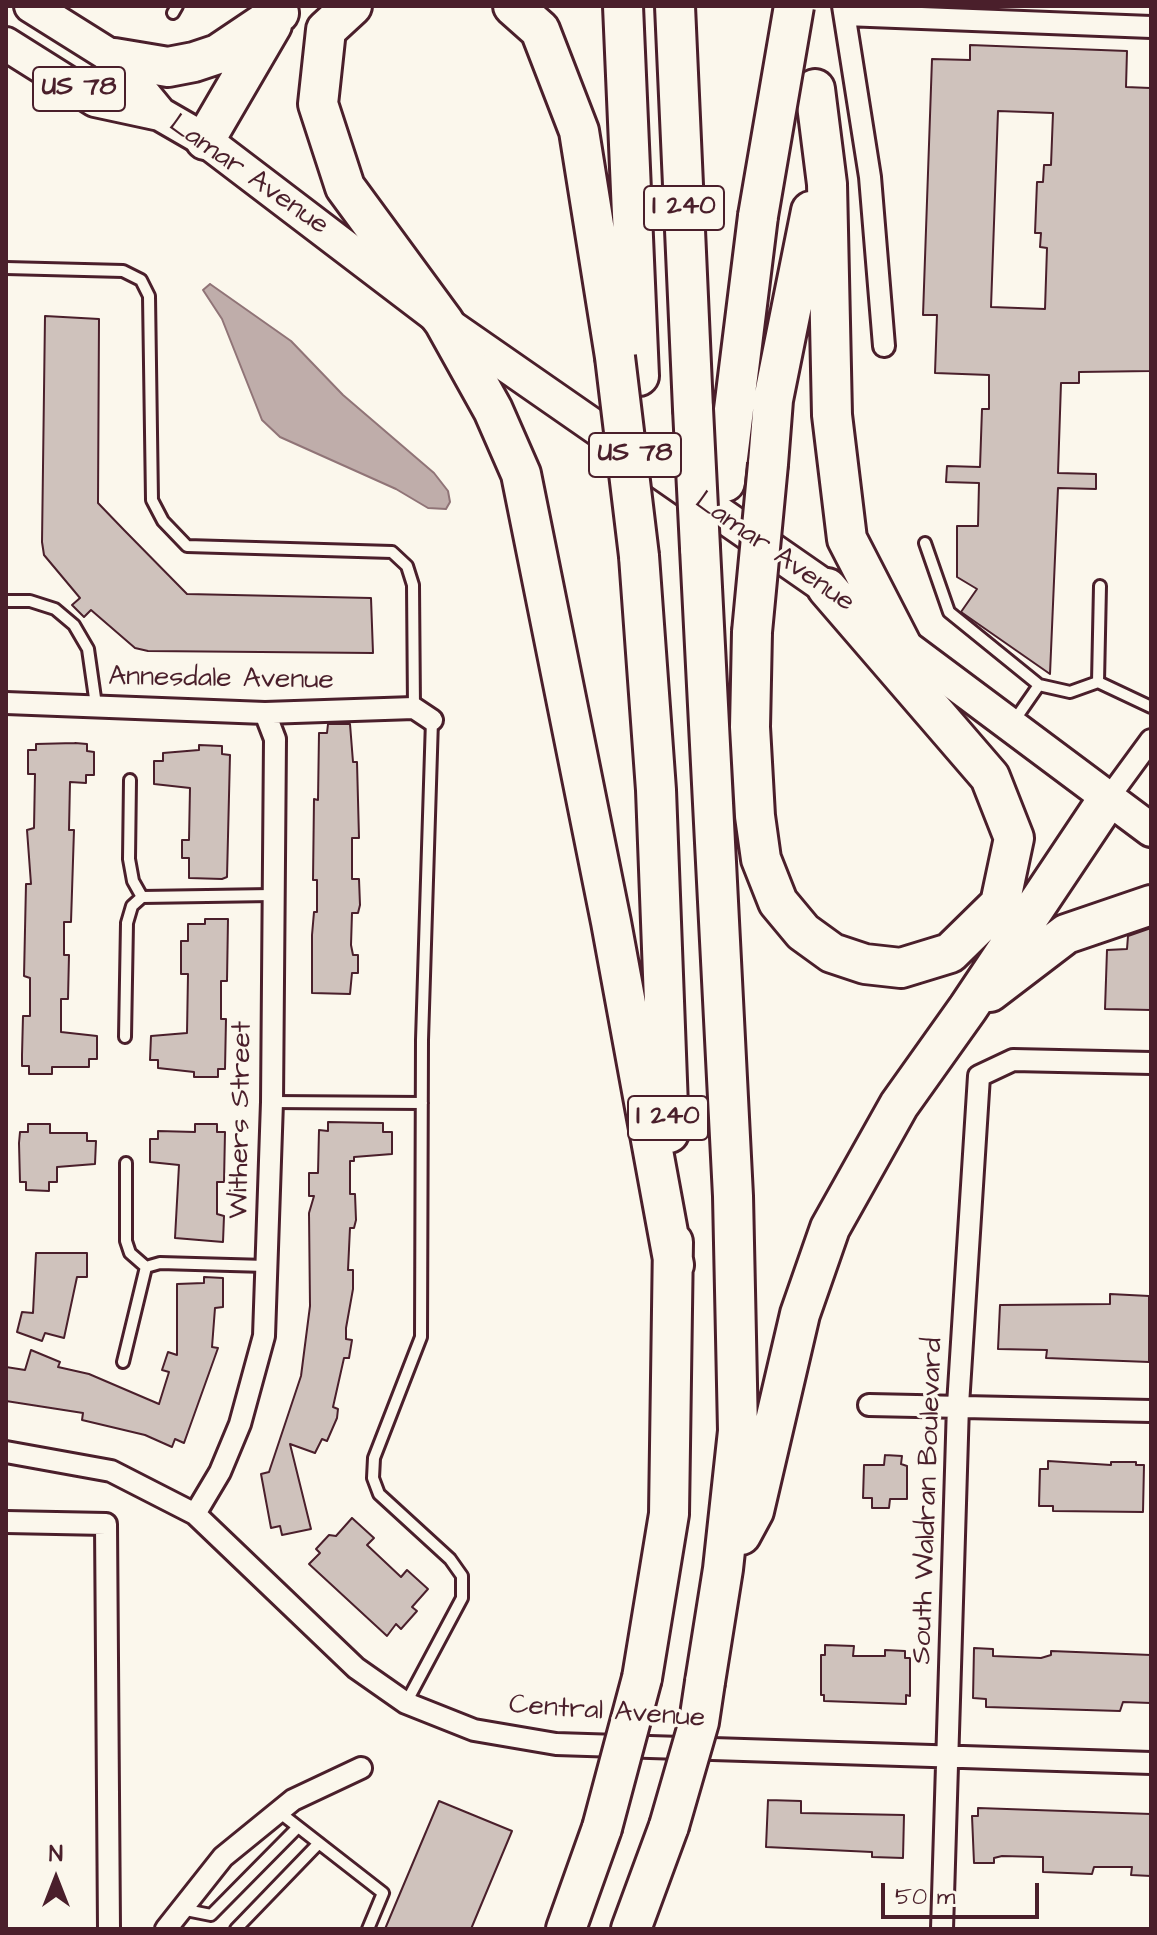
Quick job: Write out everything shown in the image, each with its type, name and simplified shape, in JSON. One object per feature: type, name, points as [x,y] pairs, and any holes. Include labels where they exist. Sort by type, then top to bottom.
[{"type":"highway","points":[[352,6],[326,30],[318,104],[345,187],[444,322],[493,410],[521,474],[611,922],[674,1265]]},
{"type":"highway","points":[[513,6],[540,30],[579,131],[627,367]]},
{"type":"highway","name":"I 240","points":[[566,1929],[602,1828],[642,1678],[669,1514],[674,1265],[656,790],[627,367],[629,219],[623,6]]},
{"type":"highway","name":"I 240","points":[[631,1929],[669,1826],[699,1722],[723,1569],[738,1431],[735,1259],[675,6]]},
{"type":"highway","points":[[782,6],[815,89],[827,184],[832,415],[847,539],[901,644]]},
{"type":"highway","points":[[700,548],[725,482],[758,216],[794,6]]},
{"type":"highway","points":[[114,58],[168,67],[194,62],[218,54],[281,10]]},
{"type":"highway","points":[[205,140],[281,10]]},
{"type":"highway","points":[[815,89],[811,214],[773,400],[752,632],[750,727],[755,816],[761,859],[778,902],[803,932],[832,953],[865,964],[901,968],[950,953],[1000,904],[1014,838],[990,777],[827,588]]},
{"type":"highway","points":[[723,1569],[754,1511],[800,1314],[830,1228],[899,1105],[1107,800]]},
{"type":"highway","points":[[968,1008],[1066,934],[1151,905]]},
{"type":"main road","name":"US 78","points":[[31,6],[114,58],[160,114]]},
{"type":"main road","name":"US 78","points":[[6,46],[95,100],[160,114]]},
{"type":"main road","name":"Lamar Avenue","points":[[160,114],[205,140],[444,322],[827,588],[1151,830]]},
{"type":"street","points":[[884,346],[870,177],[844,10],[1151,27]]},
{"type":"street","name":"Annesdale Avenue","points":[[6,703],[265,713],[414,708]]},
{"type":"street","points":[[414,708],[432,720]]},
{"type":"street","name":"Withers Street","points":[[195,1514],[220,1472],[240,1424],[264,1336],[272,1102],[275,739],[265,713]]},
{"type":"street","points":[[1107,800],[1151,740]]},
{"type":"street","name":"South Waldran Boulevard","points":[[944,1929],[958,1405],[979,1076],[1013,1060],[1151,1063]]},
{"type":"street","points":[[869,1405],[1151,1411]]},
{"type":"street","name":"Central Avenue","points":[[6,1452],[111,1471],[195,1514],[356,1668],[406,1703],[474,1730],[556,1744],[1151,1763]]},
{"type":"street","points":[[6,1522],[106,1524],[109,1929]]},
{"type":"street","points":[[166,1929],[223,1857],[293,1800],[361,1768]]},
{"type":"lane","points":[[6,268],[123,271],[141,280],[149,296],[152,500],[163,521],[187,546],[392,552],[407,566],[413,585],[414,708]]},
{"type":"lane","points":[[925,543],[949,612],[1039,685],[1070,692],[1098,682],[1151,707]]},
{"type":"lane","points":[[1098,682],[1100,586]]},
{"type":"lane","points":[[6,601],[30,601],[55,609],[74,625],[88,649],[96,705]]},
{"type":"lane","points":[[1011,726],[1039,685]]},
{"type":"lane","points":[[406,1703],[462,1598],[462,1576],[450,1559],[379,1494],[373,1478],[374,1458],[421,1337],[422,1103],[432,720]]},
{"type":"lane","points":[[130,780],[129,859],[133,881],[142,897]]},
{"type":"lane","points":[[125,1037],[127,923],[132,906],[142,897],[272,895]]},
{"type":"lane","points":[[272,1102],[422,1103]]},
{"type":"lane","points":[[126,1163],[126,1241],[130,1253],[146,1267]]},
{"type":"lane","points":[[146,1267],[160,1263],[266,1266]]},
{"type":"lane","points":[[123,1362],[146,1267]]},
{"type":"lane","points":[[279,1812],[383,1893],[368,1929]]},
{"type":"lane","points":[[181,1909],[211,1915],[298,1827]]},
{"type":"lane","points":[[236,1929],[319,1843]]},
{"type":"shaded area","points":[[210,284],[291,341],[343,395],[434,473],[448,491],[450,502],[446,509],[428,508],[396,489],[280,437],[262,420],[222,319],[203,290]]},
{"type":"building","points":[[970,45],[1127,51],[1126,87],[1150,88],[1151,371],[1079,372],[1079,383],[1061,383],[1058,473],[1096,474],[1096,489],[1058,488],[1050,674],[961,612],[977,589],[957,577],[957,526],[978,526],[979,483],[946,482],[947,466],[980,467],[982,409],[989,409],[989,375],[935,373],[937,315],[923,315],[932,59],[970,60]],"holes":[[[998,111],[1053,113],[1051,165],[1044,165],[1043,182],[1037,182],[1035,233],[1041,233],[1040,247],[1047,248],[1045,309],[991,307]]]},
{"type":"building","points":[[45,316],[99,319],[98,503],[124,530],[187,594],[371,598],[373,653],[148,651],[135,648],[91,610],[84,617],[72,605],[80,598],[44,555],[42,542]]},
{"type":"building","points":[[328,724],[350,724],[353,762],[357,762],[359,838],[352,838],[352,879],[359,879],[360,905],[358,913],[352,913],[351,945],[353,955],[358,955],[358,973],[352,973],[350,994],[312,993],[312,935],[314,912],[317,912],[317,880],[313,880],[314,799],[318,800],[319,733],[327,733]]},
{"type":"building","points":[[36,744],[87,744],[87,751],[94,752],[94,775],[86,775],[86,783],[70,782],[69,830],[74,830],[71,922],[64,922],[64,955],[69,955],[68,999],[61,999],[61,1032],[97,1036],[97,1059],[89,1059],[89,1067],[52,1067],[52,1074],[29,1074],[29,1066],[22,1066],[23,1016],[30,1016],[30,978],[24,976],[26,884],[31,884],[27,830],[34,828],[35,774],[28,774],[28,750],[36,750]]},
{"type":"building","points":[[199,745],[222,746],[222,754],[230,755],[227,877],[222,879],[189,878],[189,858],[182,858],[182,840],[189,840],[190,788],[154,784],[154,761],[163,761],[163,753],[199,750]]},
{"type":"building","points":[[205,919],[228,919],[227,981],[221,981],[221,1019],[226,1019],[225,1069],[218,1069],[218,1077],[194,1077],[194,1072],[158,1068],[158,1060],[150,1060],[151,1036],[187,1033],[188,974],[181,974],[181,941],[188,941],[188,924],[205,924]]},
{"type":"building","points":[[1151,928],[1151,1010],[1105,1009],[1107,950],[1127,949],[1128,936]]},
{"type":"building","points":[[328,1122],[383,1123],[383,1132],[392,1132],[392,1154],[354,1157],[354,1161],[350,1161],[350,1194],[355,1194],[356,1220],[354,1228],[350,1228],[348,1270],[353,1270],[353,1289],[346,1328],[346,1339],[352,1340],[349,1358],[344,1358],[333,1407],[338,1409],[337,1418],[327,1441],[322,1439],[315,1453],[290,1444],[311,1529],[282,1535],[280,1526],[271,1528],[261,1474],[269,1472],[301,1376],[310,1306],[309,1213],[314,1196],[309,1196],[309,1173],[318,1173],[319,1130],[328,1131]]},
{"type":"building","points":[[28,1124],[50,1124],[50,1133],[87,1133],[87,1141],[96,1141],[95,1164],[57,1167],[57,1182],[49,1182],[49,1191],[26,1190],[26,1182],[20,1182],[19,1143],[20,1132],[28,1132]]},
{"type":"building","points":[[195,1124],[217,1124],[217,1132],[225,1132],[224,1182],[217,1182],[217,1214],[224,1216],[223,1242],[175,1238],[179,1165],[150,1162],[150,1139],[158,1139],[158,1131],[195,1132]]},
{"type":"building","points":[[36,1253],[87,1253],[87,1277],[77,1277],[64,1338],[45,1333],[42,1341],[17,1332],[22,1312],[33,1313]]},
{"type":"building","points":[[204,1277],[223,1278],[223,1307],[215,1308],[212,1347],[218,1348],[184,1443],[175,1439],[172,1447],[145,1435],[82,1420],[83,1413],[6,1401],[6,1367],[25,1370],[31,1350],[60,1362],[58,1367],[89,1374],[159,1404],[169,1372],[162,1370],[168,1352],[177,1355],[177,1284],[204,1283]]},
{"type":"building","points":[[1110,1294],[1149,1296],[1149,1362],[1046,1358],[1047,1350],[998,1349],[1000,1305],[1110,1304]]},
{"type":"building","points":[[885,1455],[902,1456],[901,1464],[907,1466],[907,1499],[890,1499],[889,1508],[872,1508],[872,1498],[863,1498],[864,1465],[884,1465]]},
{"type":"building","points":[[1048,1461],[1111,1465],[1111,1462],[1136,1462],[1136,1465],[1144,1465],[1143,1512],[1053,1511],[1053,1506],[1039,1506],[1040,1469],[1048,1469]]},
{"type":"building","points":[[352,1518],[374,1538],[367,1545],[401,1577],[407,1570],[428,1589],[412,1607],[417,1611],[401,1629],[396,1624],[387,1636],[309,1564],[320,1553],[316,1549],[329,1535],[336,1536]]},
{"type":"building","points":[[825,1645],[854,1646],[853,1656],[885,1656],[885,1650],[905,1651],[905,1658],[910,1658],[910,1696],[906,1695],[906,1704],[824,1701],[824,1695],[821,1695],[821,1655],[825,1655]]},
{"type":"building","points":[[974,1648],[993,1649],[993,1656],[1041,1658],[1051,1655],[1051,1651],[1151,1655],[1151,1703],[1123,1702],[1120,1711],[986,1707],[986,1699],[973,1698]]},
{"type":"building","points":[[768,1800],[801,1801],[801,1813],[904,1815],[903,1858],[872,1857],[872,1852],[766,1847]]},
{"type":"building","points":[[439,1801],[512,1831],[471,1929],[385,1929]]},
{"type":"building","points":[[978,1808],[1151,1814],[1151,1876],[1131,1875],[1132,1867],[1094,1867],[1092,1874],[1043,1872],[1043,1857],[1002,1856],[994,1858],[994,1863],[974,1863],[972,1816],[978,1816]]}]
